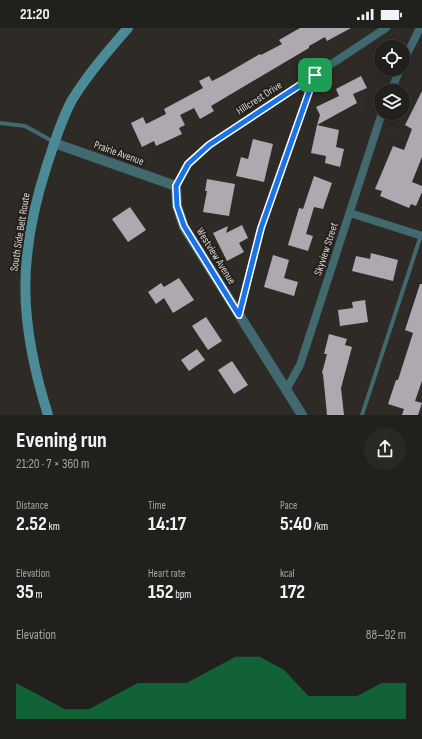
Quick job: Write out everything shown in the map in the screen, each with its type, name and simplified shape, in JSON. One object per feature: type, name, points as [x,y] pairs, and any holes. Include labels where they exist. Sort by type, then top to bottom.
[{"type":"main road","name":"South Side Belt Route","points":[[48,415],[31,356],[26,322],[25,262],[35,200],[54,142],[72,101],[101,59],[128,28]]},
{"type":"street","name":"Hillcrest Drive","points":[[176,186],[188,164],[209,145],[386,28]]},
{"type":"street","points":[[410,48],[420,28]]},
{"type":"street","name":"Skyview Street","points":[[286,390],[300,365],[380,120]]},
{"type":"street","name":"Prairie Avenue","points":[[54,142],[176,186]]},
{"type":"street","name":"Westview Avenue","points":[[176,186],[177,206],[184,226],[302,415]]},
{"type":"street","points":[[350,213],[422,235]]},
{"type":"lane","points":[[239,315],[261,228],[315,75]]},
{"type":"lane","points":[[0,123],[25,126],[54,142]]},
{"type":"lane","points":[[362,415],[422,235]]},
{"type":"building","points":[[300,28],[351,28],[327,41],[325,37],[309,46],[309,48],[211,106],[214,111],[200,119],[194,108],[180,115],[185,125],[179,128],[182,134],[156,146],[154,141],[142,147],[131,123],[143,117],[146,124],[166,114],[164,109],[203,88],[199,81],[209,76],[212,81],[222,76],[260,54],[261,55],[282,44],[279,40]]},
{"type":"building","points":[[361,76],[367,88],[353,94],[357,103],[317,125],[320,115],[316,107],[339,96],[336,89]]},
{"type":"building","points":[[422,91],[422,157],[412,182],[422,186],[422,192],[416,206],[411,204],[409,208],[380,196],[382,191],[375,189],[393,146],[404,150],[412,129],[405,125],[408,120],[410,120],[410,115]]},
{"type":"building","points":[[317,125],[339,130],[336,147],[344,149],[340,167],[325,163],[326,156],[311,153]]},
{"type":"building","points":[[253,139],[273,144],[264,182],[236,176],[241,157],[248,159]]},
{"type":"building","points":[[314,176],[332,183],[323,209],[314,207],[306,234],[313,236],[308,251],[288,245],[299,208],[303,209]]},
{"type":"building","points":[[207,179],[235,184],[229,216],[203,212],[207,191],[205,191]]},
{"type":"building","points":[[130,207],[146,230],[128,242],[112,219]]},
{"type":"building","points":[[242,225],[248,238],[239,243],[244,252],[227,261],[213,233],[228,226],[226,233]]},
{"type":"building","points":[[371,253],[398,260],[393,281],[352,271],[356,256],[370,259]]},
{"type":"building","points":[[273,255],[289,260],[284,278],[298,282],[294,296],[264,287]]},
{"type":"building","points":[[179,278],[194,300],[173,313],[164,298],[156,304],[148,292],[161,283],[164,287]]},
{"type":"building","points":[[420,284],[422,284],[422,381],[415,401],[422,403],[418,415],[402,415],[404,409],[388,404],[396,380],[398,380],[413,333],[405,330]]},
{"type":"building","points":[[365,300],[368,322],[340,326],[338,310],[353,308],[352,302]]},
{"type":"building","points":[[206,317],[222,341],[208,350],[192,326]]},
{"type":"building","points":[[329,334],[347,339],[345,345],[352,347],[341,388],[344,415],[327,415],[322,373],[327,354],[324,354]]},
{"type":"building","points":[[197,349],[205,360],[189,371],[181,360]]},
{"type":"building","points":[[232,361],[248,385],[234,394],[218,370]]},
{"type":"route","points":[[315,75],[261,228],[239,315],[184,226],[177,206],[176,186],[188,164],[209,145],[315,75]]}]
